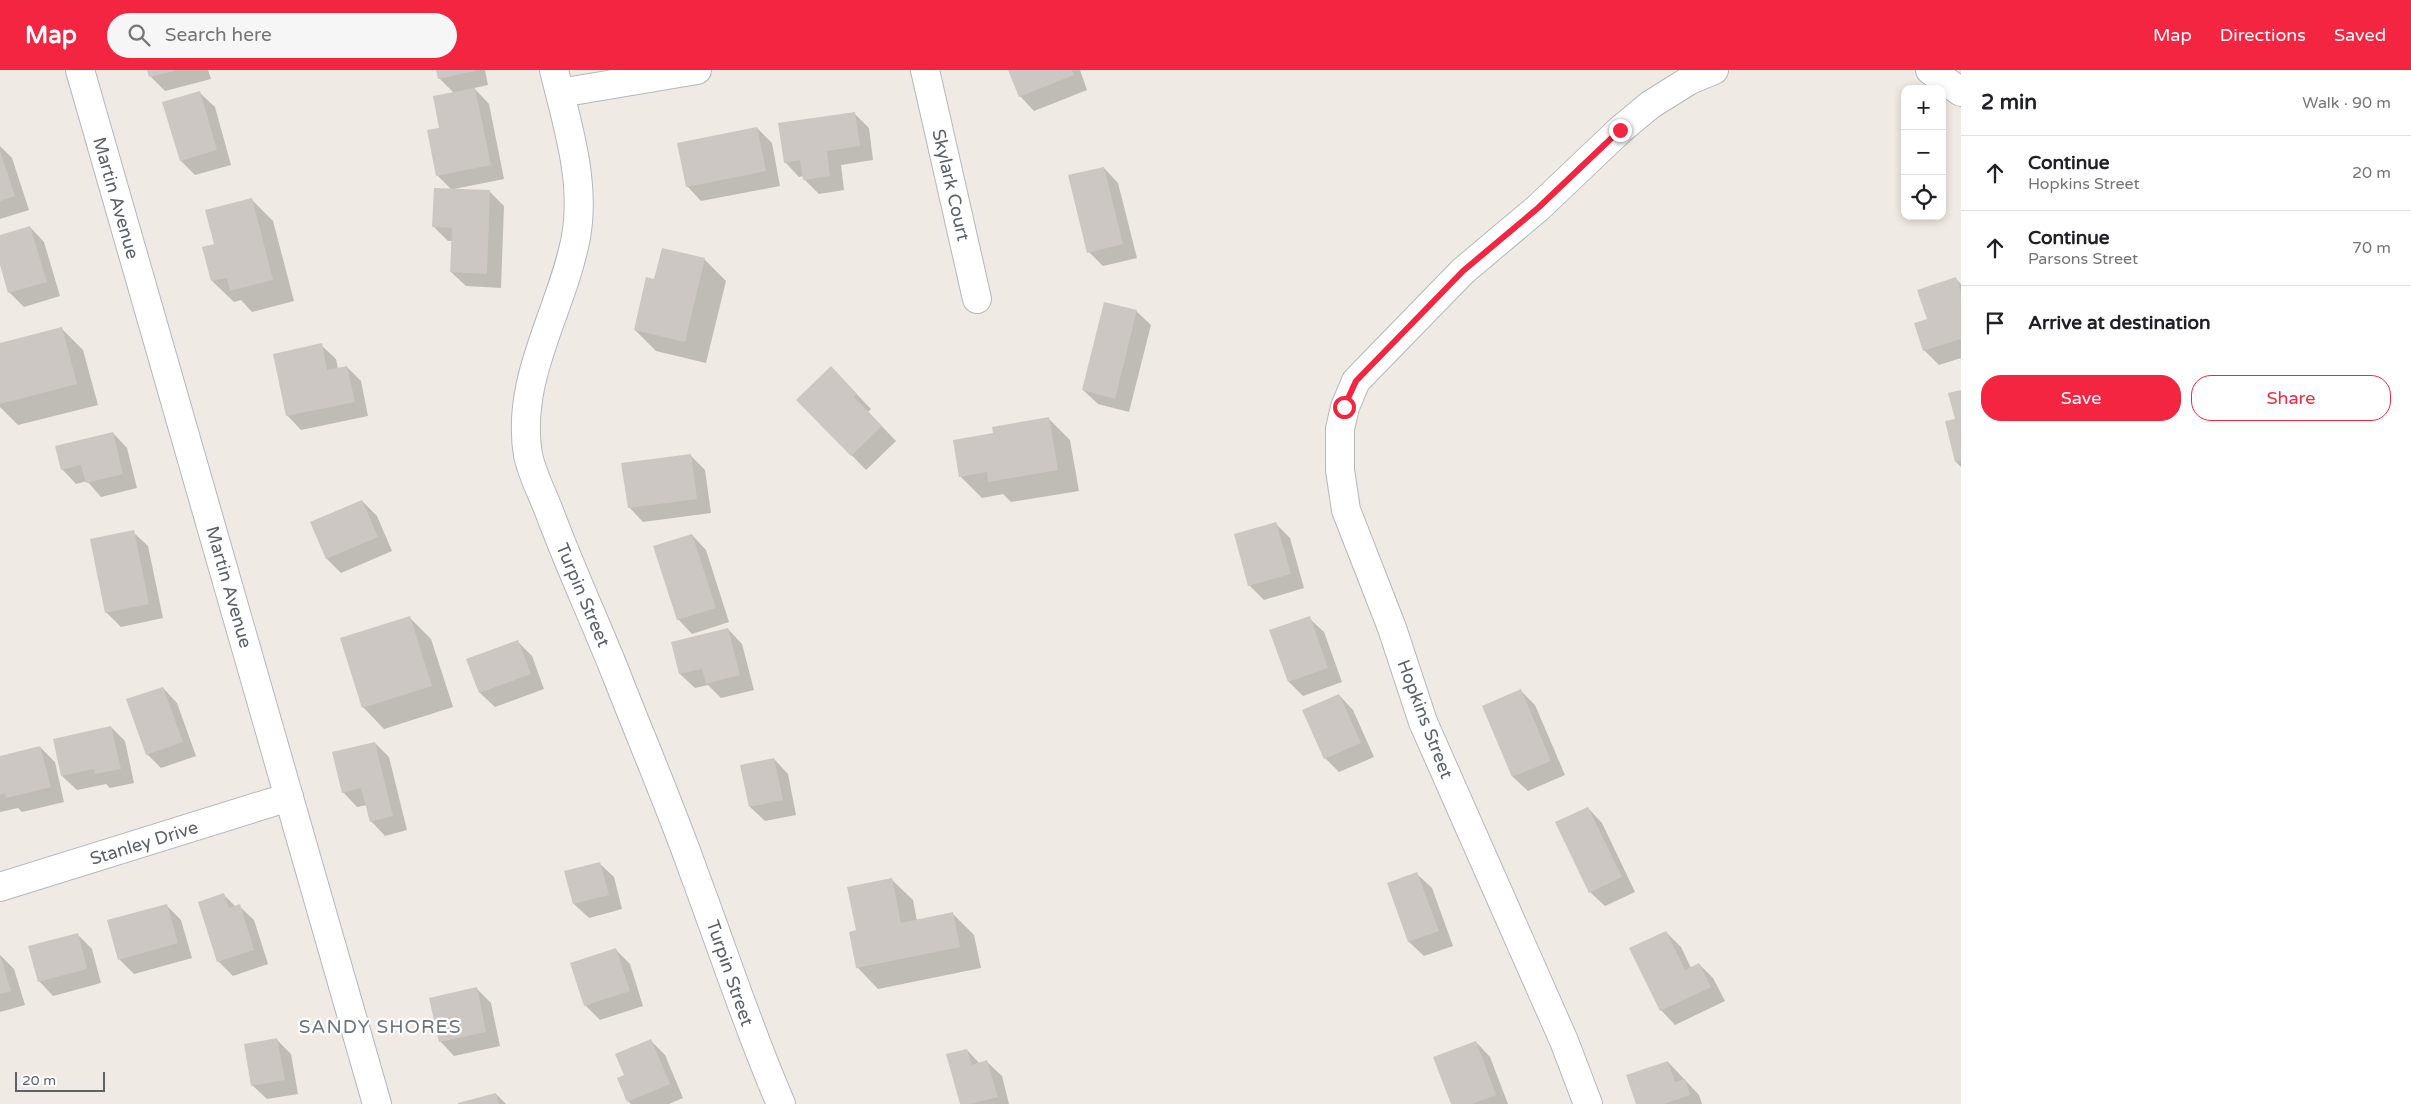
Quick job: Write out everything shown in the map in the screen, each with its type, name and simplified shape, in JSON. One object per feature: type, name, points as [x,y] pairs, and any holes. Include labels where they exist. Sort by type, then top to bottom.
[{"type":"street","name":"Martin Avenue","points":[[80,70],[377,1104]]},
{"type":"street","points":[[557,82],[697,70]]},
{"type":"street","name":"Skylark Court","points":[[926,70],[977,299]]},
{"type":"street","name":"Hopkins Street","points":[[1588,1104],[1564,1041],[1424,722],[1392,628],[1346,510],[1340,462],[1340,429],[1344,407],[1356,381],[1463,271],[1538,208],[1620,130],[1650,106],[1690,80],[1714,70]]},
{"type":"street","points":[[1930,70],[1961,92]]},
{"type":"street","name":"Turpin Street","points":[[557,82],[578,184],[576,234],[568,275],[530,382],[525,419],[528,456],[562,547],[616,674],[694,871],[753,1039],[781,1104]]},
{"type":"street","name":"Stanley Drive","points":[[0,887],[289,797]]},
{"type":"building","points":[[147,70],[175,70],[175,71],[149,77]]},
{"type":"building","points":[[436,70],[475,70],[475,71],[438,79]]},
{"type":"building","points":[[1008,70],[1072,70],[1074,75],[1019,97]]},
{"type":"building","points":[[475,88],[491,165],[436,176],[427,130],[439,128],[433,96]]},
{"type":"building","points":[[200,91],[217,150],[180,161],[162,102]]},
{"type":"building","points":[[855,112],[860,146],[827,151],[830,176],[803,180],[800,160],[784,163],[778,123]]},
{"type":"building","points":[[757,127],[766,171],[686,187],[677,143]]},
{"type":"building","points":[[0,151],[15,196],[0,201]]},
{"type":"building","points":[[1104,167],[1123,244],[1087,253],[1068,175]]},
{"type":"building","points":[[434,188],[490,190],[487,274],[450,272],[452,228],[432,227]]},
{"type":"building","points":[[252,198],[273,280],[230,291],[227,278],[211,281],[202,247],[214,244],[205,210]]},
{"type":"building","points":[[30,226],[47,282],[8,293],[0,265],[0,235]]},
{"type":"building","points":[[662,248],[705,258],[685,342],[634,330],[646,277],[654,279]]},
{"type":"building","points":[[1956,277],[1961,292],[1961,339],[1923,351],[1914,323],[1927,319],[1917,290]]},
{"type":"building","points":[[1104,302],[1137,310],[1115,399],[1082,390]]},
{"type":"building","points":[[62,327],[77,384],[0,404],[0,343]]},
{"type":"building","points":[[322,343],[327,370],[347,366],[355,402],[286,416],[273,354]]},
{"type":"building","points":[[831,366],[857,394],[854,397],[882,426],[851,456],[796,400]]},
{"type":"building","points":[[1961,390],[1961,461],[1955,462],[1945,421],[1955,419],[1948,393]]},
{"type":"building","points":[[1049,417],[1058,470],[988,482],[987,472],[959,477],[953,440],[993,433],[992,427]]},
{"type":"building","points":[[113,432],[123,474],[86,483],[81,465],[61,470],[55,446]]},
{"type":"building","points":[[691,454],[697,499],[628,508],[621,463]]},
{"type":"building","points":[[362,500],[378,537],[326,559],[310,522]]},
{"type":"building","points":[[1276,522],[1291,574],[1248,586],[1234,534]]},
{"type":"building","points":[[134,530],[149,604],[105,613],[90,539]]},
{"type":"building","points":[[692,534],[716,608],[677,620],[653,546]]},
{"type":"building","points":[[410,616],[432,686],[362,708],[340,638]]},
{"type":"building","points":[[1310,616],[1328,668],[1288,682],[1269,630]]},
{"type":"building","points":[[728,628],[740,675],[706,684],[702,669],[679,674],[671,642]]},
{"type":"building","points":[[518,640],[531,674],[479,693],[466,659]]},
{"type":"building","points":[[163,687],[183,742],[146,755],[126,699]]},
{"type":"building","points":[[1521,689],[1551,761],[1512,777],[1482,706]]},
{"type":"building","points":[[1339,694],[1361,743],[1324,759],[1302,710]]},
{"type":"building","points":[[111,726],[121,769],[95,774],[94,769],[61,776],[53,739]]},
{"type":"building","points":[[375,742],[393,816],[370,822],[361,788],[342,793],[332,752]]},
{"type":"building","points":[[40,746],[51,787],[6,798],[5,793],[0,795],[0,756]]},
{"type":"building","points":[[774,758],[783,800],[749,807],[740,765]]},
{"type":"building","points":[[1588,807],[1622,877],[1589,893],[1555,822]]},
{"type":"building","points":[[600,862],[609,895],[573,904],[564,871]]},
{"type":"building","points":[[1417,872],[1439,931],[1408,942],[1387,883]]},
{"type":"building","points":[[892,878],[901,923],[953,912],[960,947],[856,968],[849,932],[856,930],[847,887]]},
{"type":"building","points":[[224,893],[229,908],[240,904],[254,950],[217,962],[198,902]]},
{"type":"building","points":[[167,904],[178,943],[118,960],[107,920]]},
{"type":"building","points":[[1666,931],[1685,970],[1699,963],[1711,987],[1660,1011],[1629,948]]},
{"type":"building","points":[[78,933],[87,969],[38,982],[28,946]]},
{"type":"building","points":[[616,948],[630,991],[584,1006],[570,963]]},
{"type":"building","points":[[0,955],[11,991],[0,994]]},
{"type":"building","points":[[477,987],[486,1032],[439,1042],[429,998]]},
{"type":"building","points":[[277,1038],[285,1080],[251,1086],[244,1044]]},
{"type":"building","points":[[651,1039],[670,1084],[627,1102],[617,1078],[624,1075],[615,1054]]},
{"type":"building","points":[[1476,1041],[1496,1095],[1472,1104],[1451,1104],[1433,1057]]},
{"type":"building","points":[[967,1049],[972,1065],[987,1060],[998,1097],[970,1104],[960,1104],[946,1054]]},
{"type":"building","points":[[1668,1061],[1675,1082],[1685,1079],[1690,1095],[1664,1104],[1636,1104],[1626,1075]]},
{"type":"building","points":[[496,1093],[499,1104],[458,1104],[458,1103]]},
{"type":"district","name":"SANDY SHORES","points":[[380,1027]]},
{"type":"route","points":[[1344,407],[1356,381],[1463,271],[1538,208],[1620,130]]}]
